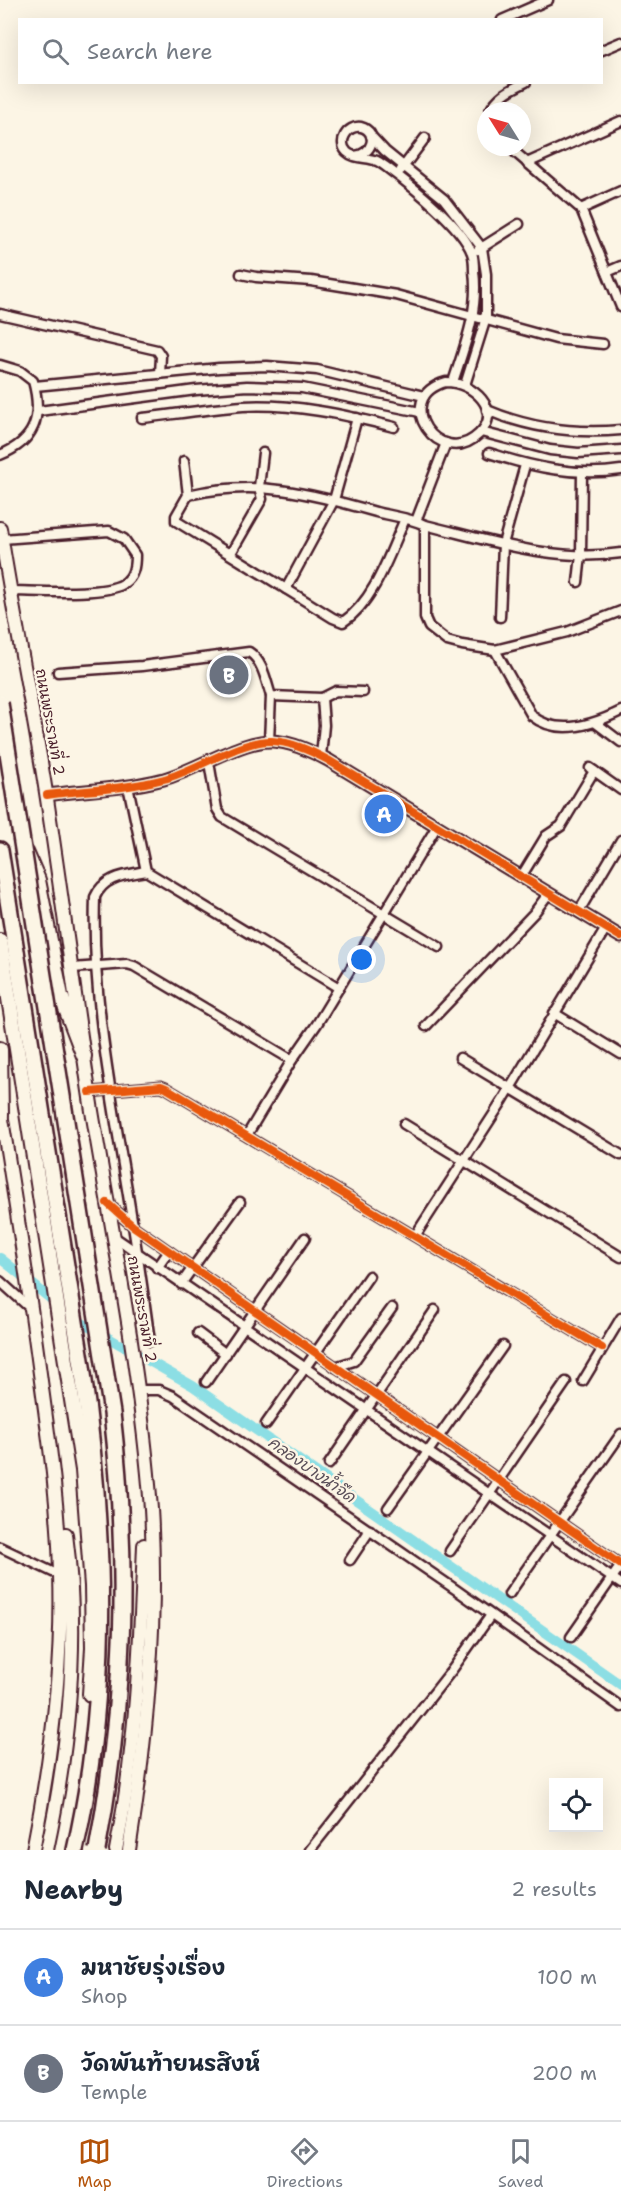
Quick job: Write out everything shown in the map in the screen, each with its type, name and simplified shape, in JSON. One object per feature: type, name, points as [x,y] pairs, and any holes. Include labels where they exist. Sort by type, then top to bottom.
[{"type":"highway","points":[[0,703],[112,1413],[117,1459],[124,1590],[123,1636],[114,1748],[99,1850]]},
{"type":"highway","points":[[0,732],[111,1430],[124,1634],[117,1735],[99,1850]]},
{"type":"highway","points":[[18,844],[29,856],[38,880],[61,996],[84,1056]]},
{"type":"highway","points":[[0,850],[90,1419],[99,1516],[101,1583],[98,1676],[91,1749],[75,1850]]},
{"type":"highway","points":[[0,941],[83,1470],[92,1586],[93,1648],[89,1712],[83,1773],[70,1850]]},
{"type":"highway","points":[[0,1049],[1,1111]]},
{"type":"main road","name":"ถนนพระรามที่ 2","points":[[1,533],[47,795],[89,1092],[136,1374],[147,1469],[152,1561],[151,1670],[129,1850]]},
{"type":"main road","points":[[1,1111],[69,1560],[72,1629],[65,1740],[47,1850]]},
{"type":"main road","points":[[116,1850],[126,1794],[138,1681],[147,1469]]},
{"type":"main road","points":[[33,1850],[45,1783],[55,1702],[61,1576],[54,1471]]},
{"type":"street","points":[[507,18],[548,0]]},
{"type":"street","points":[[603,50],[621,42]]},
{"type":"street","points":[[494,102],[508,90],[522,84]]},
{"type":"street","points":[[527,163],[621,121]]},
{"type":"street","points":[[453,382],[473,317],[476,295],[472,253],[447,219],[397,175],[377,161],[354,156],[347,152],[343,139],[353,128],[360,127],[367,130],[385,151],[444,200],[482,248],[486,274],[486,318],[465,385]]},
{"type":"street","points":[[354,156],[362,156],[368,151],[372,144],[371,136]]},
{"type":"street","points":[[397,175],[424,138]]},
{"type":"street","points":[[519,156],[581,209],[621,307]]},
{"type":"street","points":[[581,209],[621,191]]},
{"type":"street","points":[[472,253],[519,224]]},
{"type":"street","points":[[607,272],[621,266]]},
{"type":"street","points":[[241,274],[311,281],[396,295],[556,339],[603,344]]},
{"type":"street","points":[[0,314],[157,350],[161,356],[160,374]]},
{"type":"street","points":[[0,365],[10,366],[29,377],[35,386],[39,411],[29,436],[13,450],[0,456]]},
{"type":"street","points":[[35,386],[267,366],[307,369],[424,396]]},
{"type":"street","points":[[488,410],[481,432],[471,440],[459,444],[446,443],[429,434],[420,412],[424,396],[437,384],[453,382],[465,385],[478,395],[488,410],[510,420],[556,431],[621,430]]},
{"type":"street","points":[[39,411],[196,390],[248,386],[303,388],[420,412]]},
{"type":"street","points":[[142,418],[245,406],[304,409],[394,427]]},
{"type":"street","points":[[286,589],[334,500],[357,418]]},
{"type":"street","points":[[481,432],[550,450],[578,453],[621,450]]},
{"type":"street","points":[[416,521],[446,443]]},
{"type":"street","points":[[231,553],[261,499],[259,487],[264,453]]},
{"type":"street","points":[[489,453],[525,465],[582,473],[621,470]]},
{"type":"street","points":[[184,461],[189,495],[176,516],[176,521],[343,622],[354,614],[369,596],[405,519]]},
{"type":"street","points":[[500,617],[503,544],[525,465]]},
{"type":"street","points":[[578,582],[581,555],[582,473]]},
{"type":"street","points":[[189,495],[205,491],[259,487],[304,492],[503,544],[544,552],[606,556],[621,554]]},
{"type":"street","points":[[425,525],[425,618],[429,627],[447,641],[495,650],[567,632],[621,611]]},
{"type":"street","points":[[1,533],[109,531],[124,539],[135,555],[132,574],[125,583],[105,590],[10,591]]},
{"type":"street","points":[[495,650],[532,716],[540,722],[571,727],[596,723],[621,711]]},
{"type":"street","points":[[58,672],[142,666],[219,657],[244,651],[253,654],[262,669],[271,696],[269,741]]},
{"type":"street","points":[[271,696],[322,698],[336,691],[363,692]]},
{"type":"street","points":[[321,756],[324,725],[322,698]]},
{"type":"street","points":[[596,723],[621,742]]},
{"type":"street","points":[[47,795],[128,786],[165,779],[222,755],[269,741],[285,743],[321,756],[621,937]]},
{"type":"street","points":[[209,762],[217,809],[222,816],[439,947]]},
{"type":"street","points":[[521,877],[546,836],[561,826],[592,769],[621,790]]},
{"type":"street","points":[[128,786],[146,871]]},
{"type":"street","points":[[247,1135],[437,826]]},
{"type":"street","points":[[579,912],[621,840]]},
{"type":"street","points":[[150,1341],[134,1226],[111,1091],[95,968],[95,897],[99,889],[116,877],[146,871],[339,988]]},
{"type":"street","points":[[426,1026],[534,913],[549,893]]},
{"type":"street","points":[[415,1236],[606,928]]},
{"type":"street","points":[[72,969],[127,964],[134,966],[292,1060]]},
{"type":"street","points":[[554,1013],[621,1054]]},
{"type":"street","points":[[460,1058],[621,1155]]},
{"type":"street","points":[[89,1092],[161,1086],[166,1088],[602,1348]]},
{"type":"street","points":[[404,1124],[621,1257]]},
{"type":"street","points":[[181,1284],[240,1202]]},
{"type":"street","points":[[107,1203],[169,1251],[621,1565],[571,1637]]},
{"type":"street","points":[[113,1236],[621,1584]]},
{"type":"street","points":[[206,1382],[305,1238]]},
{"type":"street","points":[[157,1268],[169,1251]]},
{"type":"street","points":[[266,1424],[369,1276]]},
{"type":"street","points":[[0,1281],[31,1303]]},
{"type":"street","points":[[335,1367],[354,1361],[392,1308]]},
{"type":"street","points":[[329,1464],[435,1310]]},
{"type":"street","points":[[583,1381],[621,1318]]},
{"type":"street","points":[[198,1333],[226,1354]]},
{"type":"street","points":[[388,1508],[503,1346]]},
{"type":"street","points":[[450,1551],[566,1382]]},
{"type":"street","points":[[138,1390],[159,1390],[173,1396],[621,1707]]},
{"type":"street","points":[[509,1594],[621,1434]]},
{"type":"street","points":[[350,1560],[369,1530]]},
{"type":"street","points":[[0,1547],[61,1576]]},
{"type":"street","points":[[310,1850],[452,1670],[491,1615]]},
{"type":"waterway","name":"คลองบางน้ำจืด","points":[[0,1258],[77,1320],[193,1386],[621,1685]]},
{"type":"cycle path","points":[[47,795],[121,787],[164,779],[247,745],[272,741],[287,743],[328,760],[621,937]]},
{"type":"cycle path","points":[[89,1092],[161,1086],[166,1088],[602,1348]]},
{"type":"cycle path","points":[[107,1203],[133,1226],[621,1565]]},
{"type":"place","name":"วัดพันท้ายนรสิงห์","points":[[229,675]]},
{"type":"place","name":"มหาชัยรุ่งเรื่อง","points":[[384,814]]}]
